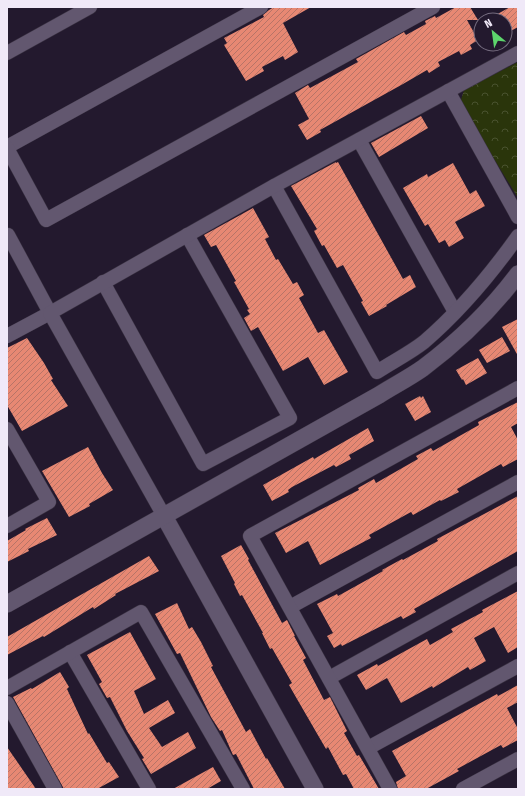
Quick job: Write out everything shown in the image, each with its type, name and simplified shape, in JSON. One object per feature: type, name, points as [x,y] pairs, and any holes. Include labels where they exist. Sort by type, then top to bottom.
[{"type":"street","points":[[7,53],[90,7]]},
{"type":"street","points":[[261,7],[7,147],[46,220],[433,7]]},
{"type":"street","points":[[7,336],[274,186],[518,53]]},
{"type":"street","points":[[448,91],[518,217]]},
{"type":"street","points":[[359,140],[455,312]]},
{"type":"street","points":[[274,186],[377,372],[423,342],[455,312],[498,263],[518,236]]},
{"type":"street","points":[[7,234],[315,789]]},
{"type":"street","points":[[103,282],[204,464],[290,418],[187,235]]},
{"type":"street","points":[[7,604],[372,399],[422,369],[452,345],[482,317],[518,274]]},
{"type":"street","points":[[390,789],[250,536],[518,388]]},
{"type":"street","points":[[7,526],[49,502],[8,431]]},
{"type":"street","points":[[290,607],[518,482]]},
{"type":"street","points":[[329,678],[518,573]]},
{"type":"street","points":[[7,688],[141,612],[243,789]]},
{"type":"street","points":[[70,652],[150,789]]},
{"type":"street","points":[[368,748],[518,666]]},
{"type":"street","points":[[7,704],[55,789]]},
{"type":"street","points":[[463,789],[518,759]]},
{"type":"green space","points":[[518,62],[518,198],[460,103],[464,90]]},
{"type":"building","points":[[274,7],[311,7],[283,23],[298,52],[285,60],[283,56],[262,67],[264,71],[246,81],[224,45],[227,43],[224,38],[264,17],[263,15]]},
{"type":"building","points":[[456,7],[470,7],[473,12],[473,20],[467,20],[473,31],[473,43],[470,45],[472,49],[461,55],[459,51],[438,62],[440,66],[429,73],[427,70],[320,130],[321,132],[307,140],[298,125],[309,119],[295,93],[308,85],[310,88],[358,62],[356,59],[404,32],[406,35],[426,24],[425,21],[435,16],[436,18]]},
{"type":"building","points":[[510,7],[518,7],[518,27],[513,30],[513,12],[501,12]]},
{"type":"building","points":[[421,116],[428,128],[379,157],[371,143]]},
{"type":"building","points":[[338,162],[403,279],[410,275],[416,287],[369,316],[361,302],[363,301],[343,265],[337,268],[324,245],[322,246],[314,231],[317,229],[291,186]]},
{"type":"building","points":[[453,163],[470,194],[476,190],[485,206],[455,222],[464,238],[449,247],[445,240],[439,243],[428,224],[425,226],[403,188],[427,174],[428,177]]},
{"type":"building","points":[[253,208],[269,237],[265,239],[276,260],[278,259],[293,284],[297,282],[304,295],[299,298],[318,333],[324,330],[348,372],[324,385],[308,357],[283,371],[258,327],[251,331],[244,318],[250,314],[247,310],[249,309],[234,282],[236,281],[216,245],[211,247],[204,235]]},
{"type":"building","points":[[518,319],[518,356],[502,327]]},
{"type":"building","points":[[502,337],[510,351],[487,363],[479,350]]},
{"type":"building","points":[[27,338],[44,363],[53,379],[51,380],[68,406],[22,431],[7,405],[7,348]]},
{"type":"building","points":[[478,358],[487,373],[466,385],[456,370]]},
{"type":"building","points":[[420,396],[421,398],[423,396],[431,412],[415,421],[405,404]]},
{"type":"building","points":[[518,402],[518,423],[511,427],[518,440],[518,459],[503,467],[501,464],[457,489],[459,492],[441,501],[440,500],[413,515],[411,512],[369,535],[371,538],[320,565],[308,541],[286,553],[275,533],[359,490],[358,488],[374,479],[376,483],[418,459],[416,456],[431,448],[433,451],[479,425],[478,422]]},
{"type":"building","points":[[368,428],[374,441],[349,455],[351,459],[336,467],[334,465],[292,487],[288,490],[289,492],[272,501],[263,485],[313,457],[314,459]]},
{"type":"building","points":[[88,447],[113,490],[89,504],[90,506],[69,517],[42,471]]},
{"type":"building","points":[[518,496],[518,551],[414,609],[416,612],[403,619],[401,616],[342,646],[341,644],[334,648],[327,636],[333,633],[317,604],[337,594],[338,596],[402,559],[403,560],[438,541],[437,539]]},
{"type":"building","points":[[47,518],[57,535],[28,549],[29,551],[7,562],[7,541],[26,530],[25,529]]},
{"type":"building","points":[[241,545],[282,623],[287,620],[306,658],[303,660],[324,700],[330,697],[347,731],[344,733],[379,789],[354,789],[346,774],[343,775],[328,747],[326,749],[289,685],[292,683],[272,648],[270,649],[242,595],[240,596],[221,556]]},
{"type":"building","points":[[149,556],[159,571],[115,594],[116,595],[94,609],[93,607],[44,637],[43,636],[7,655],[7,637]]},
{"type":"building","points":[[518,591],[518,647],[508,653],[494,627],[474,638],[486,661],[470,670],[468,667],[433,688],[432,686],[401,703],[387,678],[366,690],[357,675],[377,664],[378,666],[427,639],[430,645],[453,632],[451,629],[483,612],[482,610]]},
{"type":"building","points":[[177,603],[189,629],[192,627],[201,642],[213,666],[211,667],[246,732],[250,729],[266,759],[267,758],[285,789],[254,789],[236,754],[233,755],[222,730],[220,731],[211,717],[180,653],[177,654],[155,614]]},
{"type":"building","points":[[130,632],[156,679],[134,691],[144,714],[168,700],[175,713],[149,728],[162,747],[188,732],[196,748],[151,774],[142,759],[144,758],[127,731],[110,697],[107,698],[99,684],[102,682],[87,655]]},
{"type":"building","points":[[60,672],[69,687],[67,689],[88,734],[89,733],[107,763],[109,762],[119,777],[97,789],[64,789],[13,697],[31,688],[32,689]]},
{"type":"building","points":[[518,685],[518,702],[507,708],[518,729],[518,740],[503,748],[501,745],[457,769],[459,771],[426,789],[398,789],[396,782],[406,776],[392,751],[497,694],[498,696]]},
{"type":"building","points":[[7,747],[36,789],[7,789]]},
{"type":"building","points":[[213,767],[221,781],[207,789],[173,789]]}]
